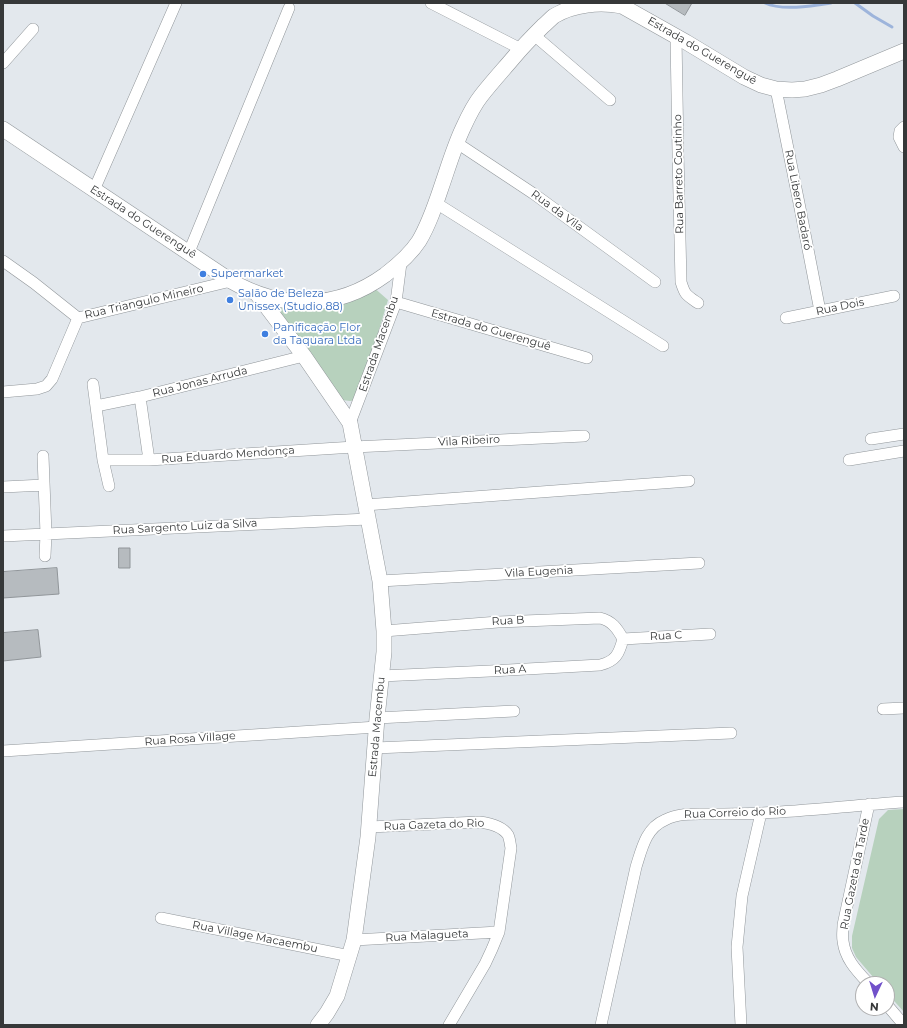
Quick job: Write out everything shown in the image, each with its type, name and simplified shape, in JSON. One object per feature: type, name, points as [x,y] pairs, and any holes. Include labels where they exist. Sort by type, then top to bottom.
[{"type":"main road","name":"Estrada do Guerenguê","points":[[3,129],[244,288],[271,298],[291,301],[326,301],[341,298],[373,284],[401,263],[411,252],[419,240],[436,203],[457,143],[470,114],[480,97],[534,35],[554,17],[561,13],[582,4],[620,4],[744,77],[776,89],[805,89],[821,85],[904,51]]},
{"type":"main road","name":"Estrada Macembu","points":[[257,294],[304,356],[350,423],[380,581],[384,652],[368,837],[354,940],[337,996],[318,1025]]},
{"type":"street","points":[[94,190],[176,3]]},
{"type":"street","points":[[431,3],[521,49]]},
{"type":"street","points":[[554,17],[562,3]]},
{"type":"street","points":[[189,252],[290,8]]},
{"type":"street","points":[[3,63],[33,29]]},
{"type":"street","points":[[534,35],[610,100]]},
{"type":"street","name":"Rua Barreto Coutinho","points":[[676,37],[681,282],[684,292],[698,303]]},
{"type":"street","name":"Rua Libero Badaró","points":[[776,89],[820,311]]},
{"type":"street","points":[[902,129],[899,137],[904,146]]},
{"type":"street","name":"Rua da Vila","points":[[457,143],[534,194],[655,282]]},
{"type":"street","points":[[436,203],[663,346]]},
{"type":"street","name":"Rua Triangulo Mineiro","points":[[3,261],[34,283],[78,318],[232,281]]},
{"type":"street","name":"Estrada Macembu","points":[[350,423],[396,302],[401,263]]},
{"type":"street","name":"Rua Dois","points":[[786,318],[894,296]]},
{"type":"street","name":"Estrada do Guerenguê","points":[[396,302],[587,358]]},
{"type":"street","points":[[3,392],[38,389],[46,386],[52,380],[78,318]]},
{"type":"street","name":"Rua Jonas Arruda","points":[[96,406],[140,397],[304,356]]},
{"type":"street","points":[[93,384],[103,460],[109,486]]},
{"type":"street","points":[[140,397],[149,460]]},
{"type":"street","points":[[871,439],[904,434]]},
{"type":"street","name":"Vila Ribeiro","points":[[354,447],[584,436]]},
{"type":"street","name":"Rua Eduardo Mendonça","points":[[103,460],[149,460],[354,447]]},
{"type":"street","points":[[848,460],[904,451]]},
{"type":"street","points":[[43,456],[46,534],[45,556]]},
{"type":"street","name":"Rua Sargento Luiz da Silva","points":[[3,536],[367,512],[689,481]]},
{"type":"street","points":[[3,488],[44,485]]},
{"type":"street","name":"Vila Eugenia","points":[[380,581],[699,563]]},
{"type":"street","name":"Rua B","points":[[384,631],[498,622],[600,618],[606,619],[612,623],[623,639]]},
{"type":"street","name":"Rua C","points":[[623,639],[710,634]]},
{"type":"street","name":"Rua A","points":[[381,676],[600,665],[614,660],[623,639]]},
{"type":"street","points":[[883,709],[904,708]]},
{"type":"street","name":"Rua Rosa Village","points":[[3,751],[377,723],[514,711]]},
{"type":"street","points":[[375,748],[731,733]]},
{"type":"street","name":"Rua Correio do Rio","points":[[601,1025],[636,867],[648,833],[655,826],[665,820],[686,814],[761,814],[904,802]]},
{"type":"street","name":"Rua Gazeta da Tarde","points":[[861,976],[853,966],[846,952],[843,940],[843,925],[869,804]]},
{"type":"street","points":[[741,1025],[737,948],[742,896],[761,814]]},
{"type":"street","name":"Rua Gazeta do Rio","points":[[369,827],[479,822],[491,823],[508,835],[511,848],[499,932],[485,964],[449,1025]]},
{"type":"street","name":"Rua Village Macaembu","points":[[161,918],[350,956]]},
{"type":"street","name":"Rua Malagueta","points":[[354,940],[499,932]]},
{"type":"street","points":[[895,1014],[904,1025]]},
{"type":"green space","points":[[372,286],[388,300],[358,400],[342,400],[265,299],[275,303]]},
{"type":"green space","points":[[904,809],[904,1012],[895,1002],[895,976],[872,976],[856,957],[852,948],[852,936],[879,819],[888,810]]},
{"type":"building","points":[[665,3],[692,3],[685,15]]},
{"type":"building","points":[[119,548],[130,548],[130,568],[119,568]]},
{"type":"building","points":[[57,568],[59,594],[3,598],[3,572]]},
{"type":"building","points":[[38,630],[41,657],[3,661],[3,633]]},
{"type":"waterway","points":[[765,3],[780,7],[831,3]]},
{"type":"waterway","points":[[855,3],[892,27]]},
{"type":"place","name":"Supermarket","points":[[203,274]]},
{"type":"place","name":"Salão de Beleza Unissex (Studio 88)","points":[[230,300]]},
{"type":"place","name":"Panificação Flor da Taquara Ltda","points":[[265,334]]}]
